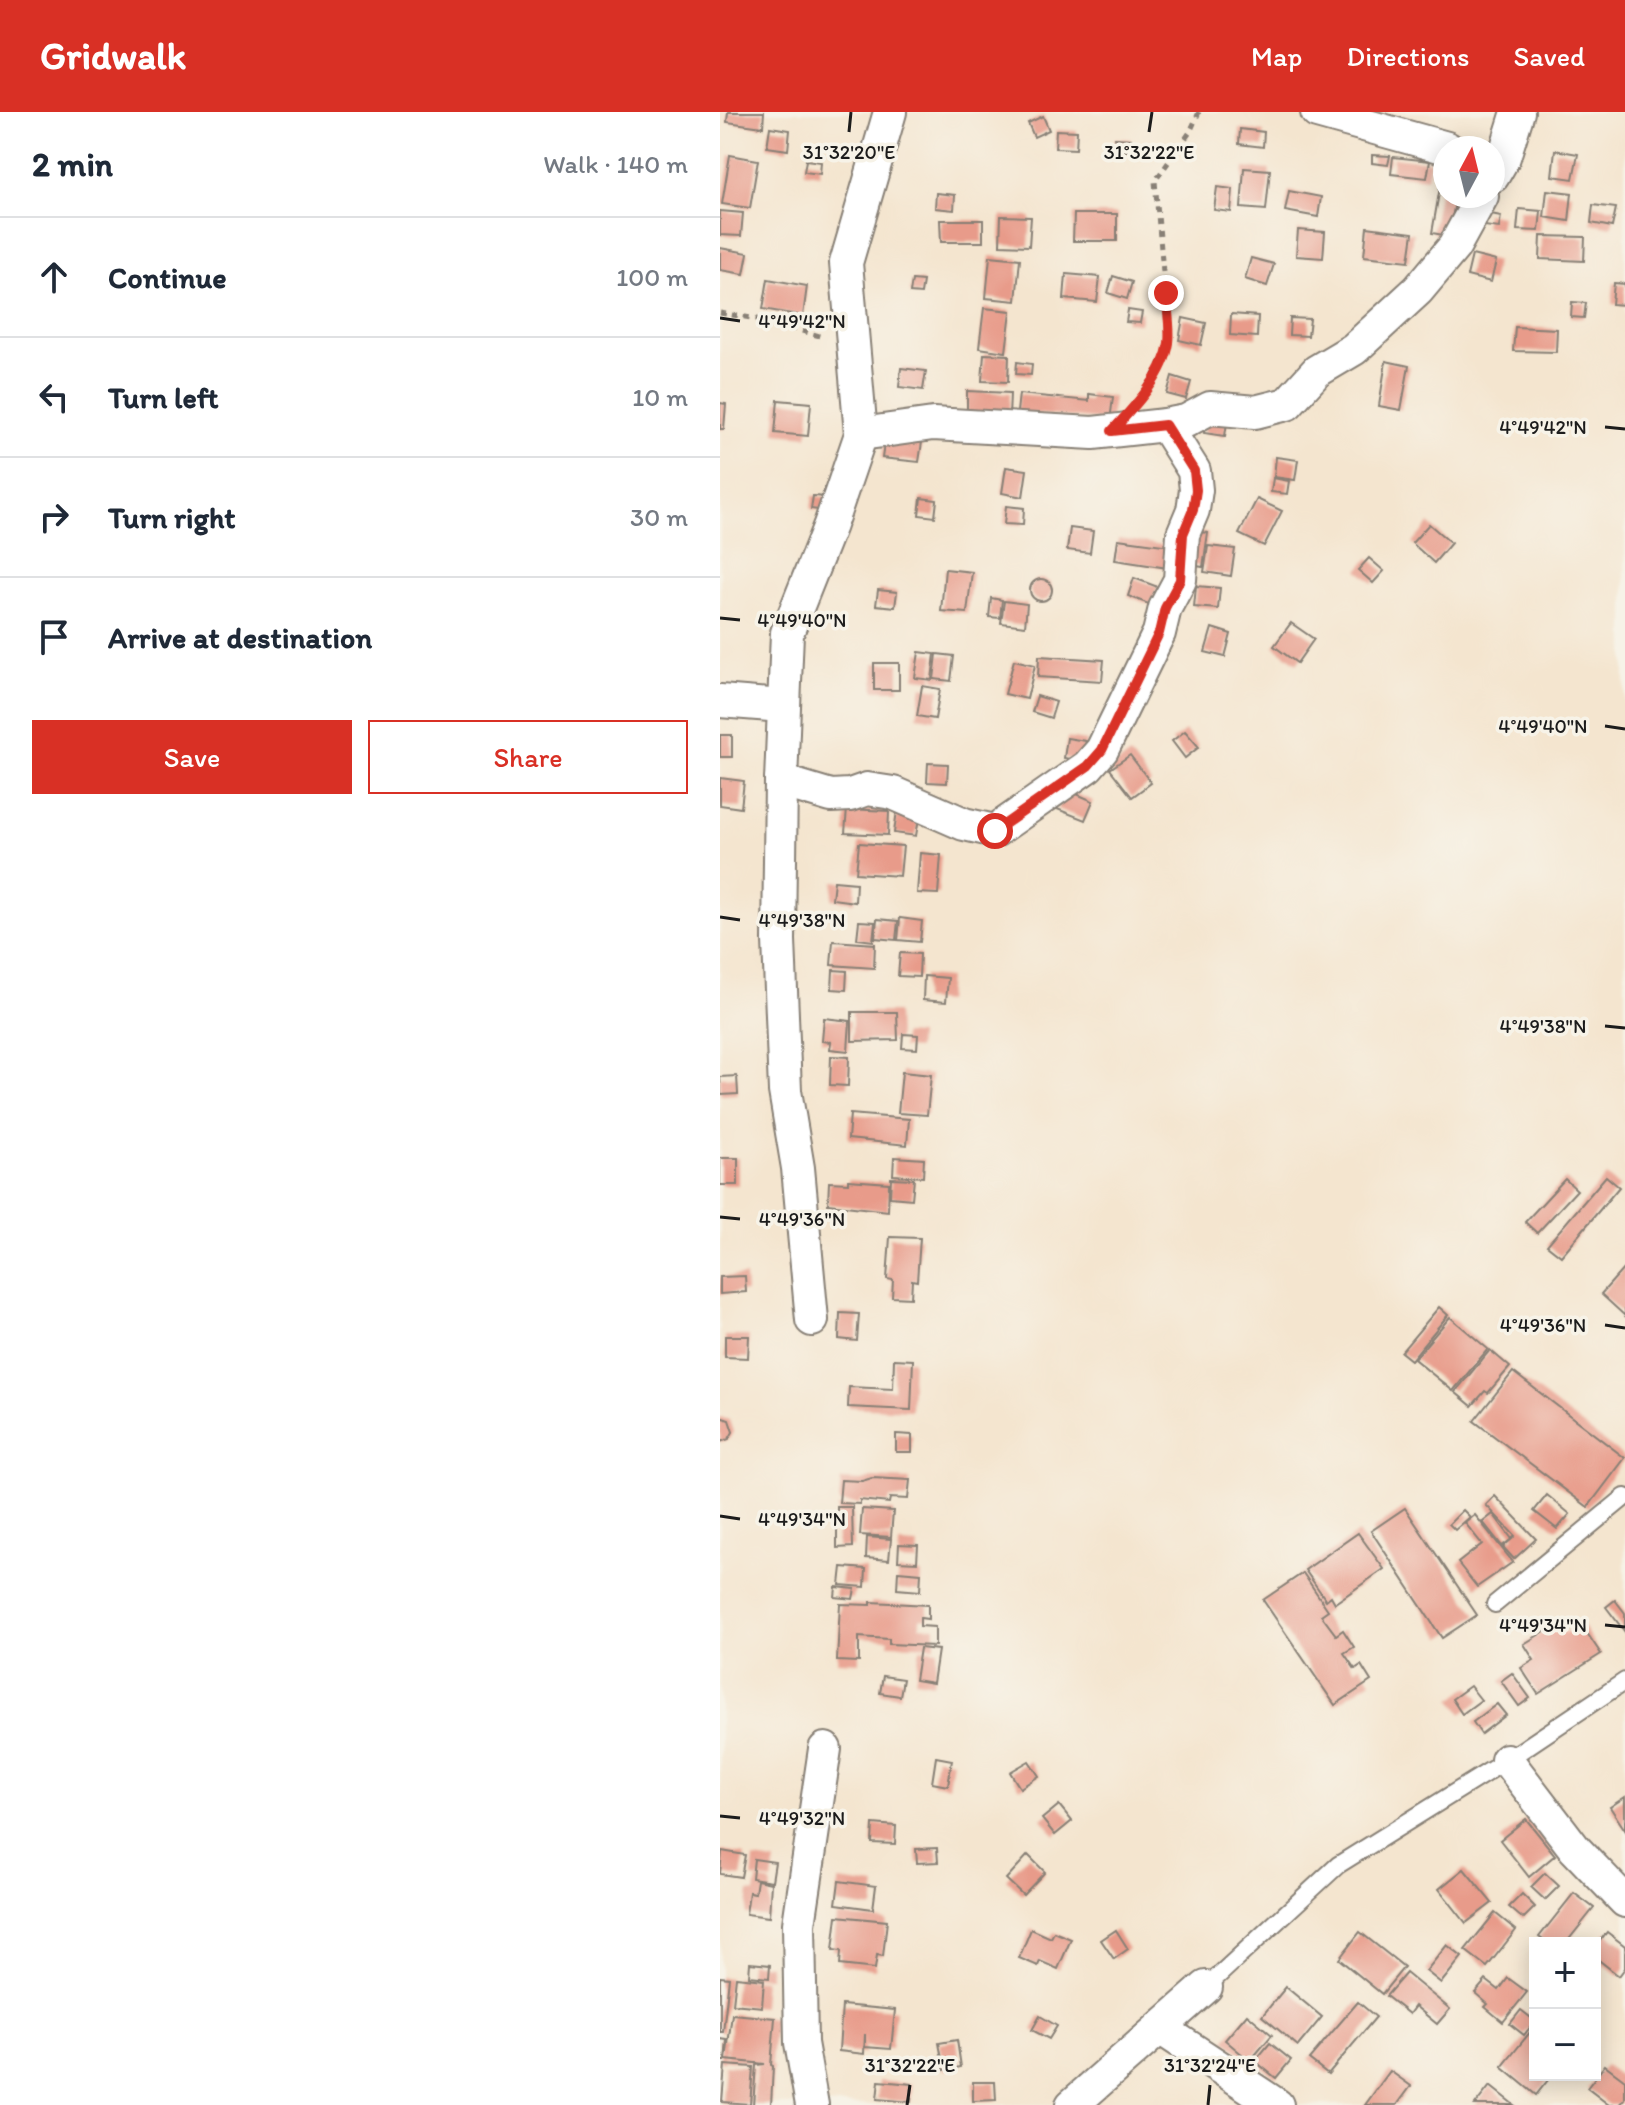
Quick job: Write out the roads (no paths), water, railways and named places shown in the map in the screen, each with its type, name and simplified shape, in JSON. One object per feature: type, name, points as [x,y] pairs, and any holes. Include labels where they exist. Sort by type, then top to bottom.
[{"type":"street","points":[[812,1320],[798,1168],[785,1091],[779,940],[787,633],[830,525],[861,434],[846,263],[890,112]]},
{"type":"street","points":[[1317,112],[1433,144]]},
{"type":"street","points":[[1505,150],[1528,113]]},
{"type":"street","points":[[861,434],[933,424],[1093,433],[1186,421],[1210,408],[1255,412],[1287,404],[1317,371],[1354,349],[1418,290],[1454,247],[1475,208]]},
{"type":"street","points":[[781,781],[831,796],[850,795],[867,789],[893,793],[964,824],[995,831],[1088,766],[1102,750],[1159,633],[1165,608],[1180,580],[1183,534],[1193,510],[1196,490],[1194,471],[1165,425]]},
{"type":"street","points":[[720,701],[783,706]]},
{"type":"street","points":[[812,2105],[801,2043],[799,1924],[825,1749]]},
{"type":"street","points":[[1507,1760],[1575,1849],[1625,1901]]},
{"type":"street","points":[[1072,2105],[1206,1987]]},
{"type":"street","points":[[1160,2028],[1277,2105]]},
{"type":"lane","points":[[1495,1604],[1625,1497]]},
{"type":"lane","points":[[1206,1987],[1338,1865],[1507,1760],[1625,1681]]}]
